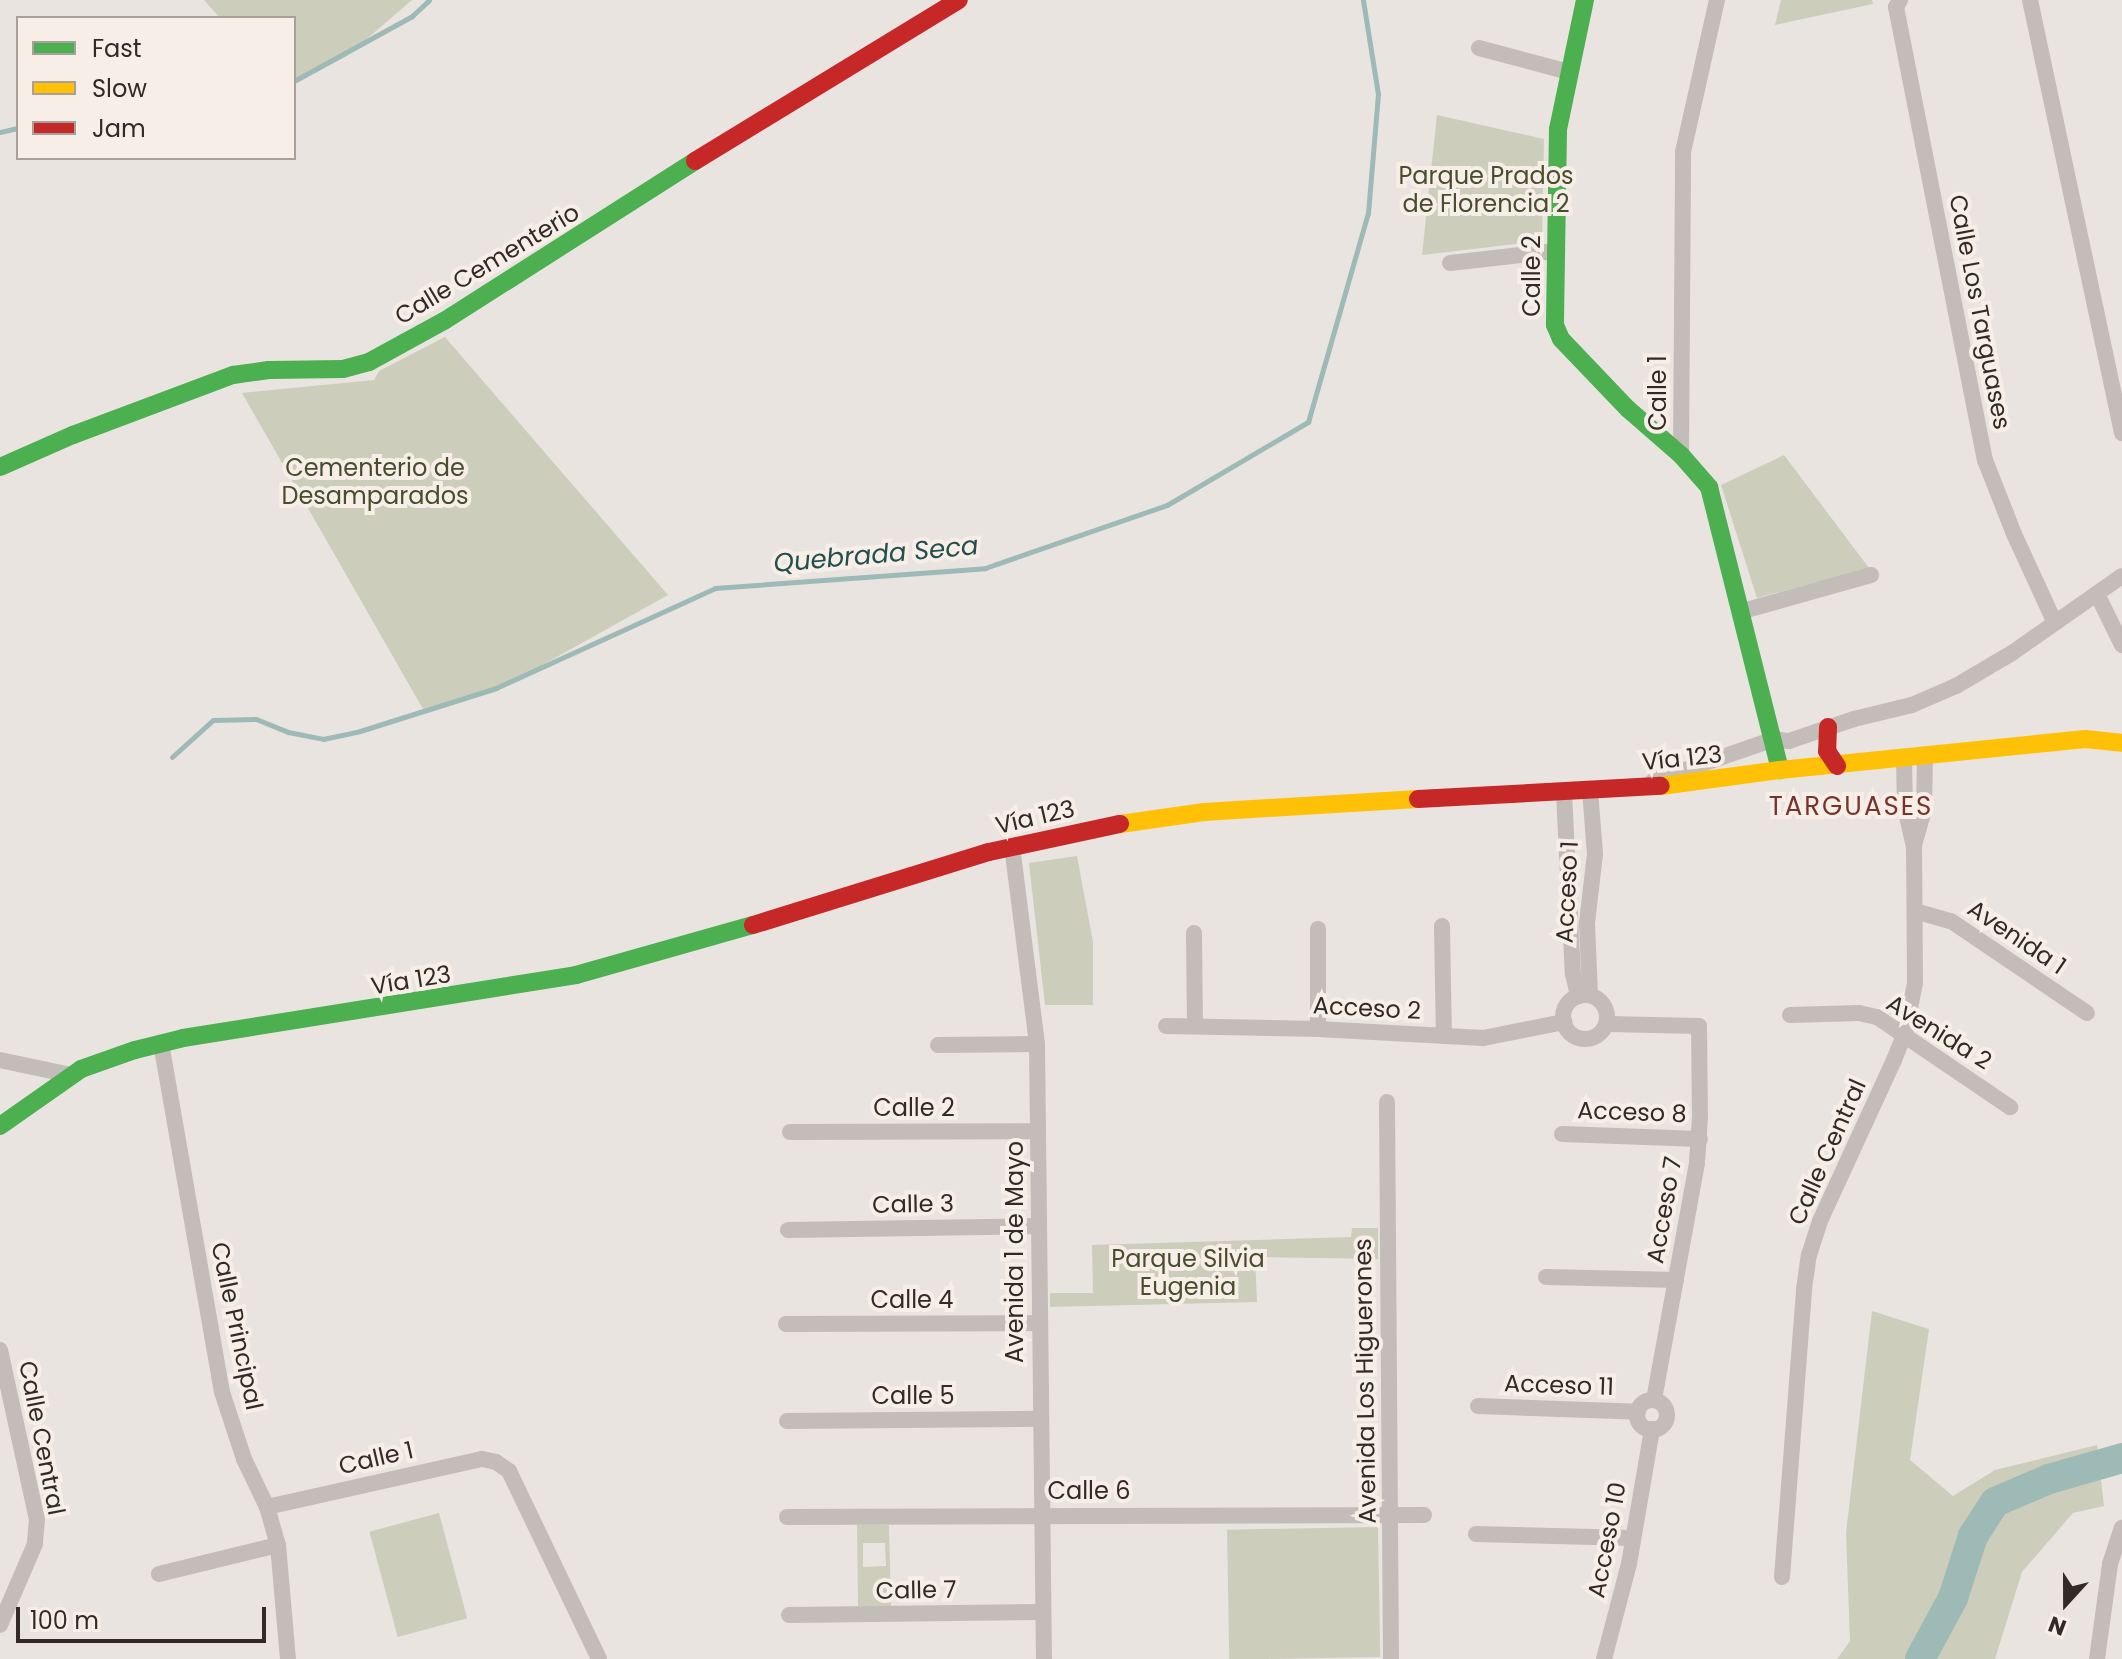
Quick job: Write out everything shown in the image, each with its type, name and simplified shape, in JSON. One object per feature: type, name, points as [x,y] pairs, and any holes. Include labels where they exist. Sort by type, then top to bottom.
[{"type":"main road","name":"Calle Cementerio","points":[[0,467],[73,435],[233,375],[269,370],[343,369],[369,362],[444,321],[665,179],[959,0]]},
{"type":"main road","name":"Calle 2","points":[[1585,0],[1558,129],[1555,325],[1561,339],[1628,409],[1681,455]]},
{"type":"main road","name":"Calle 1","points":[[1681,455],[1709,487],[1743,611],[1780,770]]},
{"type":"main road","points":[[1828,727],[1827,751],[1837,766]]},
{"type":"main road","name":"Vía 123","points":[[0,1126],[71,1075],[101,1060],[161,1043],[576,975],[1012,846],[1134,821],[1204,812],[1352,801],[1564,793],[1675,785],[1780,770],[1904,760],[2085,739],[2122,743]]},
{"type":"street","name":"Calle 1","points":[[1681,455],[1683,152],[1717,0]]},
{"type":"street","name":"Calle Los Targuases","points":[[1900,0],[1896,7],[1985,460],[2014,534],[2055,623]]},
{"type":"street","points":[[2030,0],[2122,433]]},
{"type":"street","points":[[1479,48],[1569,72]]},
{"type":"street","points":[[1450,263],[1555,251]]},
{"type":"street","points":[[1743,611],[1871,575]]},
{"type":"street","points":[[1635,787],[1774,739],[1789,741],[1828,727],[1912,705],[1956,686],[2122,576]]},
{"type":"street","points":[[2097,594],[2122,645]]},
{"type":"street","name":"Calle Central","points":[[1914,847],[1924,809],[1925,757]]},
{"type":"street","name":"Calle Central","points":[[1782,1577],[1809,1255],[1820,1221],[1905,1033],[1915,983],[1914,847],[1905,808],[1904,760]]},
{"type":"street","name":"Acceso 1","points":[[1584,996],[1587,923],[1593,880],[1594,832],[1590,791]]},
{"type":"street","name":"Acceso 1","points":[[1564,793],[1570,926],[1584,996]]},
{"type":"street","points":[[1566,835],[1594,832]]},
{"type":"street","name":"Avenida 1 de Mayo","points":[[1012,846],[1037,1044],[1044,1659]]},
{"type":"street","name":"Avenida 1","points":[[1915,911],[1951,921],[2087,1013]]},
{"type":"street","points":[[1570,926],[1587,923]]},
{"type":"street","points":[[1442,926],[1444,1036]]},
{"type":"street","points":[[1318,929],[1318,1029]]},
{"type":"street","points":[[1194,933],[1195,1026]]},
{"type":"street","points":[[1584,996],[1603,1003],[1607,1024],[1598,1035],[1584,1039],[1571,1034],[1564,1022],[1567,1003],[1584,996]]},
{"type":"street","name":"Avenida 2","points":[[1790,1015],[1859,1013],[1877,1017],[1905,1033],[2010,1107]]},
{"type":"street","name":"Acceso 2","points":[[1166,1026],[1318,1029],[1483,1038],[1564,1022]]},
{"type":"street","name":"Acceso 7","points":[[1607,1024],[1699,1026],[1700,1139],[1654,1400]]},
{"type":"street","name":"Calle Principal","points":[[161,1043],[222,1392],[244,1459],[267,1507],[278,1545],[288,1659]]},
{"type":"street","points":[[938,1045],[1037,1044]]},
{"type":"street","points":[[0,1060],[71,1075]]},
{"type":"street","name":"Avenida Los Higuerones","points":[[1387,1102],[1391,1659]]},
{"type":"street","name":"Calle 2","points":[[790,1132],[1038,1131]]},
{"type":"street","name":"Acceso 8","points":[[1562,1134],[1700,1139]]},
{"type":"street","name":"Calle 3","points":[[788,1230],[1038,1226]]},
{"type":"street","points":[[1546,1277],[1676,1280]]},
{"type":"street","name":"Calle 4","points":[[786,1324],[1039,1323]]},
{"type":"street","name":"Calle Central","points":[[0,1350],[37,1519],[35,1544],[0,1625]]},
{"type":"street","points":[[1654,1400],[1662,1403],[1667,1415],[1661,1427],[1652,1429],[1640,1422],[1638,1412],[1642,1404],[1654,1400]]},
{"type":"street","name":"Acceso 11","points":[[1478,1406],[1638,1412]]},
{"type":"street","name":"Calle 5","points":[[787,1421],[1040,1419]]},
{"type":"street","name":"Acceso 10","points":[[1604,1659],[1633,1538],[1652,1429]]},
{"type":"street","name":"Calle 1","points":[[267,1507],[482,1459],[496,1462],[509,1471],[592,1657]]},
{"type":"street","name":"Calle 6","points":[[787,1517],[1424,1515]]},
{"type":"street","points":[[2097,1659],[2110,1564],[2122,1528]]},
{"type":"street","points":[[1476,1534],[1633,1538]]},
{"type":"street","points":[[159,1574],[278,1545]]},
{"type":"street","name":"Calle 7","points":[[789,1615],[1042,1612]]},
{"type":"green space","points":[[204,0],[412,0],[347,56],[296,82],[296,16],[218,16]]},
{"type":"green space","points":[[1781,0],[1872,0],[1873,4],[1775,25]]},
{"type":"green space","name":"Parque Prados de Florencia 2","points":[[1437,115],[1544,139],[1542,241],[1422,255]]},
{"type":"green space","name":"Cementerio de Desamparados","points":[[445,337],[668,595],[503,687],[423,709],[242,393],[374,380],[379,371]]},
{"type":"green space","points":[[1784,455],[1869,568],[1757,598],[1721,485]]},
{"type":"green space","points":[[1077,856],[1093,942],[1093,1005],[1045,1005],[1029,863]]},
{"type":"green space","name":"Parque Silvia Eugenia","points":[[1352,1228],[1378,1228],[1378,1259],[1255,1257],[1257,1302],[1050,1307],[1050,1293],[1093,1293],[1092,1245],[1351,1237]]},
{"type":"green space","points":[[1872,1311],[1929,1329],[1910,1460],[1953,1496],[1995,1470],[2097,1445],[2104,1506],[2073,1513],[2022,1572],[1995,1659],[1837,1659],[1850,1641],[1846,1533]]},
{"type":"green space","points":[[439,1513],[467,1618],[398,1637],[369,1532]]},
{"type":"green space","points":[[857,1525],[889,1525],[891,1606],[858,1606]],"holes":[[[863,1543],[885,1543],[886,1566],[863,1567]]]},
{"type":"green space","points":[[1378,1527],[1380,1657],[1229,1659],[1227,1530]]},
{"type":"waterway","points":[[296,80],[412,16],[429,0]]},
{"type":"waterway","name":"Quebrada Seca","points":[[172,757],[213,720],[256,719],[288,732],[323,739],[360,731],[496,688],[715,588],[985,568],[1167,505],[1308,422],[1368,213],[1378,94],[1363,0]]},
{"type":"waterway","points":[[0,132],[16,128]]},
{"type":"waterway","points":[[1920,1659],[1953,1598],[1973,1536],[1995,1502],[2049,1479],[2122,1458]]},
{"type":"traffic: fast","points":[[1585,0],[1558,129],[1555,325],[1561,339],[1628,409],[1681,455],[1709,487],[1780,770]]},
{"type":"traffic: fast","points":[[0,467],[73,435],[233,375],[269,370],[343,369],[369,362],[444,321],[695,161]]},
{"type":"traffic: fast","points":[[0,1126],[81,1069],[135,1050],[183,1038],[576,975],[753,925]]},
{"type":"traffic: slow","points":[[1661,786],[1780,770],[2085,739],[2122,743]]},
{"type":"traffic: slow","points":[[1120,824],[1204,812],[1418,799]]},
{"type":"traffic: jam","points":[[695,161],[959,0]]},
{"type":"traffic: jam","points":[[1828,727],[1827,751],[1837,766]]},
{"type":"traffic: jam","points":[[1418,799],[1661,786]]},
{"type":"traffic: jam","points":[[753,925],[989,852],[1120,824]]},
{"type":"district","name":"TARGUASES","points":[[1851,807]]}]
